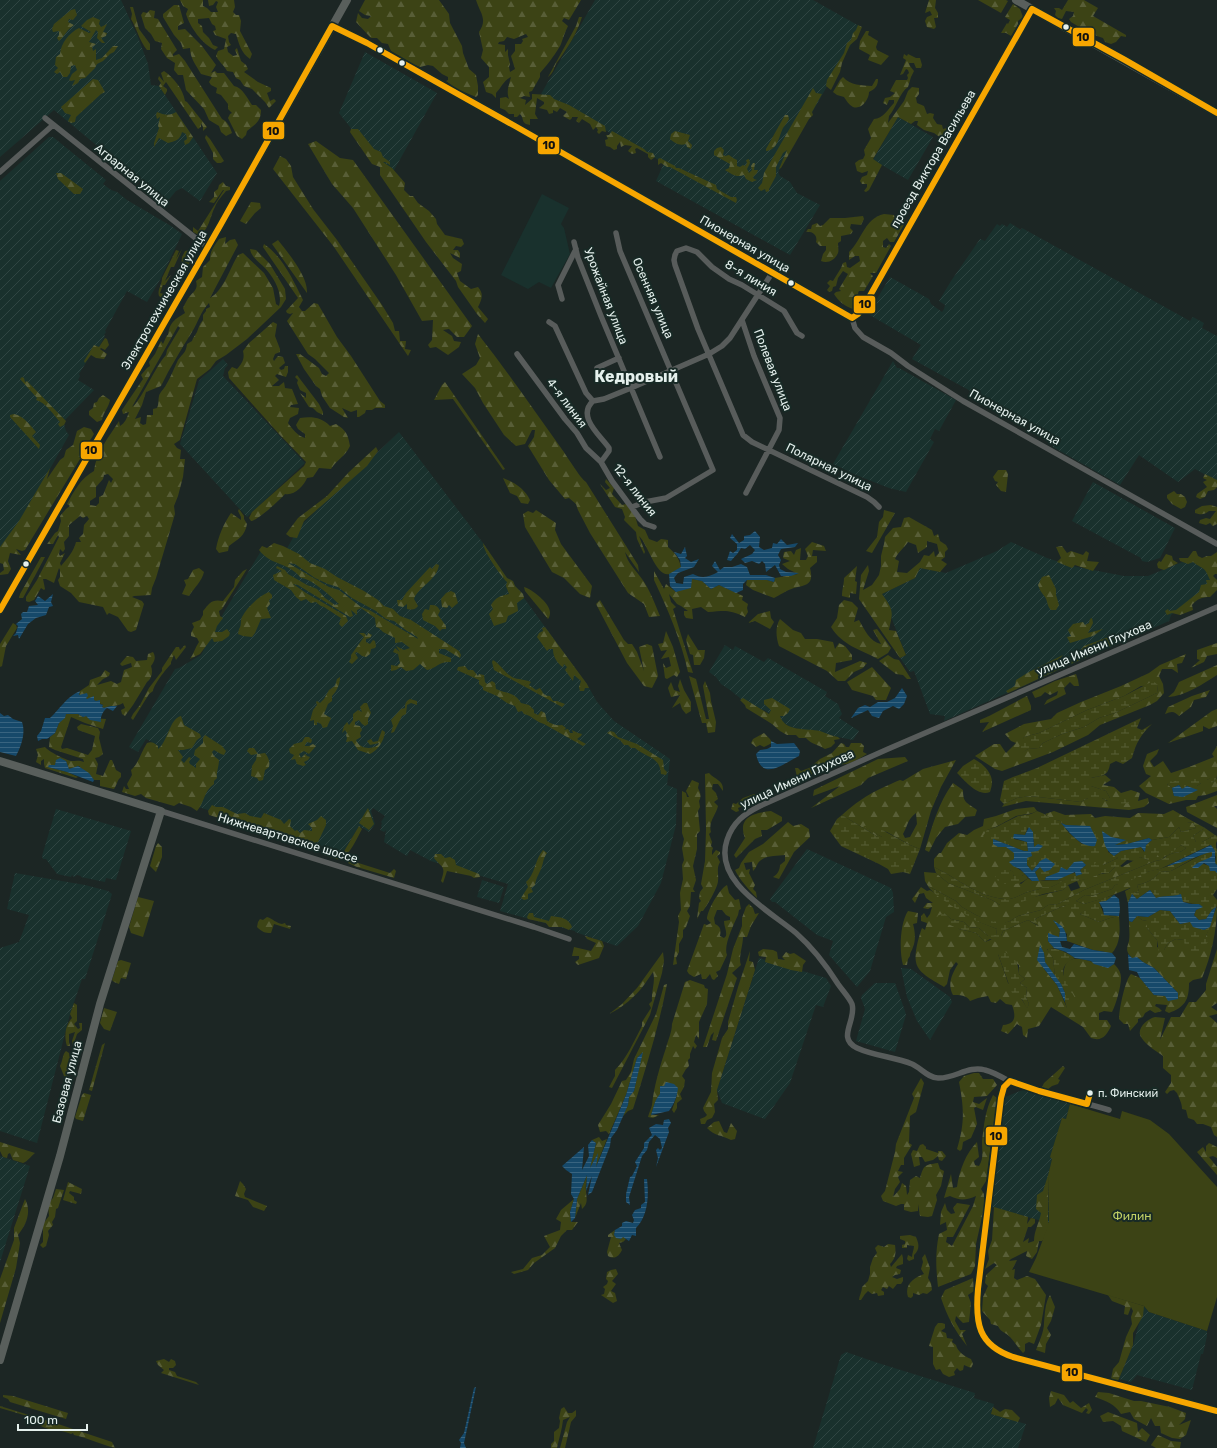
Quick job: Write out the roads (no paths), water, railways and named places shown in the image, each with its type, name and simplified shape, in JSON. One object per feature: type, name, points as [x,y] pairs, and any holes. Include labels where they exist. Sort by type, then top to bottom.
[{"type":"street","name":"Электротехническая улица","points":[[0,610],[347,0]]},
{"type":"street","points":[[1016,0],[1217,113]]},
{"type":"street","name":"проезд Виктора Васильева","points":[[852,318],[858,314],[867,301],[1032,9]]},
{"type":"street","name":"Пионерная улица","points":[[332,26],[367,43],[515,126],[852,318],[855,328],[863,337],[896,356],[908,366],[963,401],[1217,544]]},
{"type":"street","name":"Аграрная улица","points":[[45,118],[180,227],[202,244],[208,246]]},
{"type":"street","points":[[0,172],[53,125]]},
{"type":"street","name":"Осенняя улица","points":[[616,233],[620,251],[713,470],[666,498],[645,502],[632,507]]},
{"type":"street","name":"Урожайная улица","points":[[574,242],[619,360],[660,457]]},
{"type":"street","points":[[562,299],[558,282],[576,249]]},
{"type":"street","name":"8-я линия","points":[[681,249],[691,249],[697,252],[712,267],[729,279],[742,285],[784,311],[797,333],[802,336]]},
{"type":"street","name":"Полярная улица","points":[[681,249],[677,251],[675,255],[675,265],[698,329],[743,435],[752,442],[867,497],[879,507]]},
{"type":"street","name":"Полевая улица","points":[[672,371],[709,354],[722,346],[730,338],[772,273]]},
{"type":"street","name":"Полевая улица","points":[[742,320],[754,356],[780,418],[779,430],[746,493]]},
{"type":"street","points":[[549,322],[555,326],[586,393],[593,401],[604,399],[672,371]]},
{"type":"street","name":"4-я линия","points":[[517,354],[577,433],[586,448],[601,462]]},
{"type":"street","points":[[597,368],[619,360]]},
{"type":"street","name":"12-я линия","points":[[593,401],[588,408],[587,414],[589,420],[595,431],[609,448],[609,451],[601,462],[612,482],[645,524],[654,528]]},
{"type":"street","name":"улица Имени Глухова","points":[[1010,1080],[980,1069],[969,1070],[943,1078],[936,1078],[925,1074],[912,1064],[876,1054],[850,1044],[847,1036],[852,1015],[852,1004],[811,947],[795,932],[746,894],[739,885],[731,873],[725,857],[725,849],[729,833],[741,817],[760,806],[1217,606]]},
{"type":"street","name":"Нижневартовское шоссе","points":[[0,761],[569,939]]},
{"type":"street","name":"Базовая улица","points":[[0,1360],[60,1156],[100,1004],[161,811]]},
{"type":"street","points":[[1109,1110],[1045,1093],[1010,1080],[1004,1087],[1001,1098],[977,1308],[979,1325],[987,1343],[1001,1353],[1024,1361],[1217,1411]]},
{"type":"water","points":[[755,531],[760,537],[759,547],[764,550],[772,548],[773,543],[777,544],[781,539],[787,545],[798,543],[795,547],[781,549],[778,555],[781,560],[779,565],[780,569],[786,572],[799,573],[791,576],[781,576],[775,565],[766,572],[765,564],[762,561],[759,564],[752,561],[745,563],[741,559],[752,554],[755,550],[750,545],[745,549],[741,548],[731,561],[727,560],[730,551],[733,553],[737,550],[737,544],[730,538],[732,534],[739,543],[744,540],[744,536],[750,535]]},
{"type":"water","points":[[685,547],[687,556],[685,558],[691,562],[699,559],[694,567],[678,573],[674,578],[676,583],[683,584],[684,577],[693,574],[706,577],[718,572],[712,566],[715,561],[720,570],[724,567],[732,567],[741,564],[747,567],[750,575],[766,575],[775,578],[774,582],[767,580],[747,580],[743,584],[743,590],[736,593],[719,585],[711,589],[702,581],[692,579],[691,588],[676,592],[670,586],[669,574],[681,567],[680,560],[674,552],[681,554]]},
{"type":"water","points":[[53,594],[51,602],[53,606],[49,607],[46,615],[36,618],[28,624],[19,639],[18,635],[13,636],[16,633],[18,626],[16,624],[22,619],[21,614],[23,612],[27,612],[29,606],[38,605],[35,601],[38,596],[45,601]]},
{"type":"water","points":[[902,688],[907,696],[904,704],[899,709],[893,706],[883,711],[879,718],[872,716],[868,710],[851,718],[858,708],[865,705],[870,707],[878,702],[887,702],[895,698]]},
{"type":"water","points":[[80,691],[79,695],[87,693],[87,699],[94,696],[94,700],[100,700],[100,704],[103,705],[102,707],[104,708],[117,706],[113,711],[107,708],[103,712],[101,722],[90,720],[86,716],[83,717],[78,714],[66,714],[65,718],[59,723],[55,733],[47,739],[38,741],[37,736],[41,731],[45,718],[50,718],[67,700]]},
{"type":"water","points":[[0,713],[4,716],[8,715],[13,719],[22,722],[23,735],[16,756],[0,752]]},
{"type":"water","points":[[771,741],[777,744],[794,743],[800,751],[799,756],[774,768],[763,768],[759,763],[756,754],[760,750],[771,747]]},
{"type":"water","points":[[60,758],[66,761],[69,769],[78,766],[89,773],[94,780],[93,782],[67,772],[48,767],[49,765],[55,765],[56,760]]},
{"type":"water","points":[[1179,785],[1182,789],[1187,786],[1198,790],[1183,797],[1174,796],[1172,788]]},
{"type":"water","points":[[1061,823],[1066,825],[1090,826],[1097,840],[1095,846],[1085,845],[1080,842]]},
{"type":"water","points":[[1029,827],[1033,832],[1034,847],[1038,844],[1043,846],[1038,851],[1031,852],[1032,856],[1027,858],[1027,865],[1032,871],[1040,861],[1046,858],[1055,864],[1050,870],[1044,872],[1040,867],[1035,872],[1039,881],[1032,881],[1020,869],[1013,866],[1009,862],[1014,859],[1014,853],[1006,847],[998,847],[993,844],[993,839],[1024,851],[1028,851],[1027,842],[1013,838],[1014,834],[1025,835]]},
{"type":"water","points":[[1102,831],[1111,837],[1126,840],[1115,845],[1127,844],[1149,838],[1152,840],[1146,845],[1145,852],[1141,847],[1121,851],[1114,856],[1106,848]]},
{"type":"water","points":[[1211,845],[1215,851],[1217,873],[1215,871],[1210,871],[1209,866],[1204,863],[1198,868],[1192,868],[1196,864],[1212,856],[1212,852],[1167,866]]},
{"type":"water","points":[[1082,861],[1086,865],[1080,870],[1082,874],[1076,876],[1075,872],[1057,880],[1045,880],[1046,877],[1059,872],[1061,867],[1067,870],[1074,862]]},
{"type":"water","points":[[1150,890],[1156,898],[1181,894],[1183,902],[1199,904],[1203,907],[1196,910],[1194,915],[1199,920],[1206,919],[1216,907],[1210,927],[1204,930],[1193,927],[1190,922],[1180,924],[1170,911],[1160,910],[1148,917],[1137,916],[1132,922],[1129,921],[1128,903],[1132,894],[1137,899]]},
{"type":"water","points":[[1114,895],[1119,899],[1119,916],[1104,915],[1103,909],[1099,902],[1106,901]]},
{"type":"water","points":[[1053,920],[1062,926],[1066,934],[1067,941],[1060,941],[1062,947],[1070,949],[1074,944],[1093,950],[1112,953],[1116,958],[1114,964],[1108,968],[1094,964],[1091,961],[1075,958],[1066,952],[1054,948],[1048,941],[1048,933],[1059,937],[1060,930]]},
{"type":"water","points":[[1040,945],[1044,953],[1045,962],[1061,984],[1065,993],[1065,1002],[1057,985],[1037,960]]},
{"type":"water","points":[[1128,954],[1132,958],[1137,957],[1154,968],[1178,993],[1178,999],[1168,1001],[1165,996],[1154,995],[1137,972],[1129,970]]},
{"type":"water","points":[[643,1052],[634,1091],[629,1097],[628,1105],[617,1130],[611,1138],[610,1146],[592,1192],[588,1195],[592,1176],[586,1191],[587,1175],[577,1199],[575,1218],[571,1222],[570,1212],[574,1199],[571,1194],[572,1174],[562,1166],[584,1147],[582,1170],[589,1156],[588,1145],[592,1140],[596,1143],[590,1168],[598,1153],[596,1167],[626,1095],[637,1058]]},
{"type":"water","points":[[666,1082],[674,1084],[678,1088],[674,1103],[669,1111],[651,1115],[655,1102],[660,1094],[660,1086],[664,1086]]},
{"type":"water","points":[[669,1119],[671,1123],[668,1128],[669,1132],[656,1167],[658,1158],[656,1150],[658,1148],[660,1150],[662,1148],[660,1139],[655,1135],[649,1142],[647,1150],[642,1156],[629,1197],[630,1205],[626,1202],[626,1194],[630,1177],[637,1166],[635,1162],[644,1148],[644,1143],[652,1135],[649,1128],[656,1124],[663,1125],[664,1120]]},
{"type":"water","points":[[644,1179],[647,1179],[647,1205],[643,1218],[636,1228],[636,1236],[632,1235],[629,1241],[623,1237],[621,1239],[616,1238],[614,1235],[615,1230],[622,1226],[622,1223],[626,1221],[633,1223],[634,1220],[632,1215],[635,1210],[641,1208],[641,1205],[645,1202]]},
{"type":"water","points":[[476,1387],[464,1443],[466,1448],[460,1448],[461,1443],[459,1440],[464,1433],[474,1388]]},
{"type":"place","name":"п. Финский","points":[[1090,1093]]},
{"type":"district","name":"Кедровый","points":[[636,376]]},
{"type":"park label","name":"Филин","points":[[1132,1216]]}]
